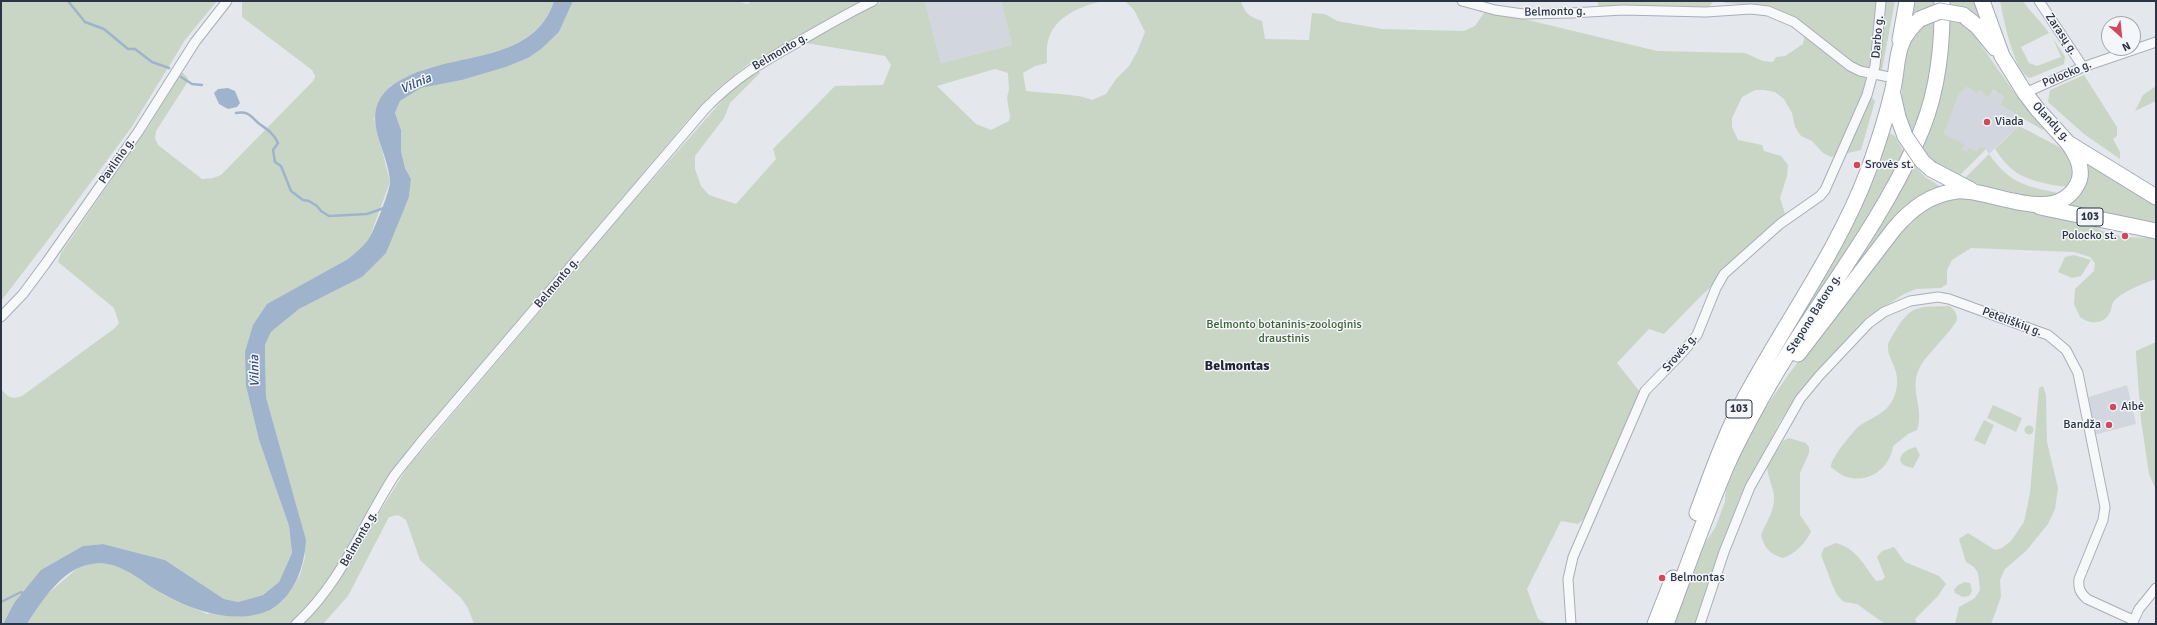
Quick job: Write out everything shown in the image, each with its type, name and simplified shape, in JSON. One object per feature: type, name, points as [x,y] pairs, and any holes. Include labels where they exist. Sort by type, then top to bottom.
[{"type":"main road","points":[[1899,49],[1907,1]]},
{"type":"main road","name":"Stepono Batoro g.","points":[[1666,624],[1724,470],[1771,382],[1879,210],[1917,142],[1934,87],[1941,42],[1942,1]]},
{"type":"main road","points":[[1982,1],[2002,56]]},
{"type":"main road","name":"103","points":[[1893,85],[1899,49],[1906,36],[1920,20],[1940,11],[1963,15],[1977,26],[2002,56]]},
{"type":"main road","name":"Olandų g.","points":[[2002,56],[2025,93],[2068,143],[2156,197]]},
{"type":"main road","points":[[1893,85],[1898,118],[1905,136],[1922,161],[1932,169],[1971,190]]},
{"type":"main road","name":"Stepono Batoro g.","points":[[1655,624],[1717,459],[1738,410],[1839,235],[1855,203],[1868,169],[1893,85]]},
{"type":"main road","name":"103","points":[[2023,204],[2050,203],[2059,200],[2073,191],[2079,180],[2080,168],[2076,153],[2068,143]]},
{"type":"main road","name":"103","points":[[1754,413],[1903,218],[1920,204],[1932,198],[1956,191],[1971,190],[2023,204],[2156,231]]},
{"type":"street","name":"Pavilnio g.","points":[[1,317],[23,294],[46,263],[138,132],[195,42],[227,1]]},
{"type":"street","name":"Belmonto g.","points":[[296,624],[320,598],[338,573],[394,476],[420,442],[705,108],[729,85],[749,69],[843,16],[873,1]]},
{"type":"street","name":"Belmonto g.","points":[[1462,1],[1495,10],[1523,14],[1623,10],[1706,12],[1751,9],[1768,11],[1794,22],[1850,66],[1860,71],[1873,74],[1893,85]]},
{"type":"street","name":"Darbo g.","points":[[1873,74],[1881,1]]},
{"type":"street","name":"Zarasų g.","points":[[2039,1],[2083,66]]},
{"type":"street","name":"Polocko g.","points":[[2025,93],[2083,66],[2156,42]]},
{"type":"street","name":"Srovės g.","points":[[1571,624],[1568,594],[1571,563],[1645,391],[1682,353],[1697,335],[1716,288],[1732,266],[1780,224],[1820,196],[1825,190],[1866,98],[1873,74]]},
{"type":"street","name":"Peteliškių g.","points":[[1702,623],[1724,552],[1750,487],[1800,399],[1819,376],[1869,323],[1884,312],[1910,301],[1938,297],[1949,299],[2048,335],[2066,350],[2078,372],[2105,507],[2103,520],[2079,579],[2079,590],[2087,599],[2096,605],[2133,622]]},
{"type":"street","points":[[2133,622],[2146,600],[2156,588]]},
{"type":"shaded area","points":[[925,1],[1001,1],[1012,45],[941,63]]},
{"type":"shaded area","points":[[1967,87],[1977,93],[1980,90],[1988,98],[1992,90],[2004,97],[2000,105],[2025,120],[1989,154],[1986,149],[1980,146],[1976,152],[1967,152],[1962,150],[1964,146],[1944,134],[1959,94]]},
{"type":"shaded area","points":[[2127,385],[2136,424],[2094,435],[2089,397]]},
{"type":"green space","points":[[1,1],[217,1],[185,40],[131,128],[1,301]]},
{"type":"green space","points":[[242,1],[554,1],[547,17],[537,29],[525,39],[496,52],[424,69],[397,93],[374,118],[390,182],[369,239],[359,251],[348,259],[268,304],[246,386],[259,440],[289,526],[292,553],[279,582],[263,595],[238,602],[224,599],[165,560],[103,544],[83,546],[14,603],[3,624],[1,624],[1,389],[12,398],[22,396],[115,328],[119,323],[114,308],[58,262],[61,253],[148,127],[182,72],[188,78],[187,83],[156,131],[155,138],[158,145],[202,179],[213,178],[221,175],[314,80],[315,76],[312,70],[242,17]]},
{"type":"green space","points":[[573,1],[736,1],[748,4],[751,1],[865,1],[747,65],[714,92],[687,121],[426,431],[328,582],[292,624],[27,624],[46,595],[79,567],[91,564],[107,563],[123,568],[164,595],[207,614],[290,592],[300,575],[305,557],[300,519],[266,397],[265,345],[271,332],[299,309],[362,277],[402,211],[409,197],[411,179],[405,168],[401,151],[401,130],[395,113],[400,101],[421,88],[462,80],[506,67],[528,58],[559,32]]},
{"type":"green space","name":"Belmonto botaninis-zoologinis draustinis","points":[[883,1],[925,1],[941,63],[1012,45],[1001,1],[1103,1],[1086,6],[1062,19],[1056,25],[1048,41],[1047,63],[1035,66],[1023,73],[1026,91],[1071,95],[1092,100],[1106,94],[1116,79],[1129,66],[1137,52],[1145,32],[1134,10],[1125,1],[1241,1],[1248,14],[1262,21],[1265,39],[1309,40],[1312,13],[1325,14],[1337,21],[1382,29],[1464,31],[1475,26],[1486,10],[1657,51],[1745,53],[1763,61],[1773,62],[1776,57],[1785,56],[1803,44],[1805,34],[1837,62],[1867,79],[1865,90],[1875,101],[1861,150],[1831,157],[1823,153],[1812,141],[1801,136],[1795,127],[1792,113],[1784,99],[1775,92],[1755,90],[1742,97],[1732,118],[1732,127],[1738,140],[1762,145],[1764,151],[1781,156],[1788,165],[1787,176],[1780,198],[1786,217],[1700,297],[1664,334],[1649,329],[1617,363],[1640,392],[1586,517],[1578,524],[1561,521],[1527,589],[1538,619],[1548,624],[474,624],[468,608],[461,598],[420,560],[406,520],[398,515],[389,517],[348,596],[323,624],[303,624],[331,590],[407,468],[624,212],[734,87],[758,70],[760,73],[730,103],[724,118],[695,156],[695,169],[701,186],[709,195],[736,204],[776,159],[773,149],[835,86],[883,85],[891,65],[885,56],[806,43]],"holes":[[[995,69],[1008,73],[1009,89],[1007,98],[1010,117],[1009,121],[991,130],[976,124],[937,86]]]},
{"type":"green space","points":[[1597,1],[1714,1],[1708,8],[1632,5],[1599,8]]},
{"type":"green space","points":[[1721,1],[1879,1],[1872,66],[1865,69],[1855,65],[1791,15],[1767,6],[1726,3]]},
{"type":"green space","points":[[1884,1],[1895,1],[1882,70],[1880,70]]},
{"type":"green space","points":[[1913,1],[1936,1],[1937,5],[1910,21]]},
{"type":"green space","points":[[1945,1],[1977,1],[1987,30],[1957,7],[1945,5]]},
{"type":"green space","points":[[2000,1],[2023,1],[2049,33],[2021,47],[2029,63],[2037,66],[2061,57],[2053,38],[2065,57],[2064,64],[2030,78],[2024,74],[2014,56],[2010,44]]},
{"type":"green space","points":[[1946,17],[1966,24],[2014,92],[2045,128],[2043,130],[2000,105],[2004,97],[1993,90],[1988,98],[1980,90],[1977,93],[1967,87],[1959,94],[1944,134],[1965,145],[1962,149],[1967,152],[1969,148],[1976,152],[1980,146],[1986,149],[1957,178],[1940,169],[1920,148]]},
{"type":"green space","points":[[1936,18],[1929,81],[1912,137],[1902,105],[1902,83],[1909,42],[1916,30]]},
{"type":"green space","points":[[2084,75],[2117,127],[2117,136],[2113,139],[2120,152],[2120,159],[2084,134],[2048,102],[2050,90]]},
{"type":"green space","points":[[2156,86],[2156,103],[2154,102],[2135,111],[2143,95]]},
{"type":"green space","points":[[2019,126],[2065,150],[2074,164],[2073,180],[2067,186],[2048,184],[2023,176],[2011,169],[2000,157],[1995,149]]},
{"type":"green space","points":[[1887,132],[1895,136],[1904,153],[1891,182],[1787,347],[1748,402]]},
{"type":"green space","points":[[1989,154],[2005,172],[2021,183],[2063,194],[2038,198],[1962,181]]},
{"type":"green space","points":[[2084,157],[2156,202],[2156,226],[2061,207]]},
{"type":"green space","points":[[1912,163],[1925,177],[1943,188],[1936,191],[1816,324]]},
{"type":"green space","points":[[1965,197],[2091,222],[2103,231],[2121,236],[2140,238],[2156,237],[2156,279],[2121,295],[2113,302],[2110,312],[2106,318],[2099,322],[2091,322],[2080,317],[2074,304],[2075,289],[2094,271],[2095,263],[2090,257],[2074,252],[1971,248],[1952,260],[1947,270],[1947,284],[1941,288],[1916,289],[1904,294],[1875,313],[1798,396],[1781,420],[1739,499],[1697,624],[1671,624],[1698,553],[1715,528],[1725,502],[1726,481],[1739,452],[1760,416],[1788,375],[1901,228],[1929,204]]},
{"type":"green space","points":[[2074,255],[2091,260],[2081,276],[2072,278],[2058,272],[2065,257]]},
{"type":"green space","points":[[1950,306],[1954,310],[1957,319],[1946,335],[1923,362],[1917,375],[1916,391],[1919,422],[1917,430],[1908,434],[1893,446],[1887,462],[1876,473],[1869,477],[1861,478],[1844,476],[1831,467],[1834,458],[1858,427],[1886,409],[1895,396],[1897,380],[1895,369],[1889,355],[1888,345],[1900,324],[1905,317],[1916,309],[1923,307]]},
{"type":"green space","points":[[2156,342],[2156,490],[2149,474],[2141,420],[2136,351]]},
{"type":"green space","points":[[2043,386],[2046,395],[2047,442],[2058,488],[2055,509],[2048,524],[2026,551],[2005,569],[2000,580],[2001,597],[1991,624],[1955,624],[1959,607],[1975,598],[1980,590],[1978,573],[1974,567],[1966,562],[1959,539],[1968,533],[1995,550],[2002,548],[2011,541],[2024,522],[2030,493],[2039,388]]},
{"type":"green space","points":[[1993,405],[2022,418],[2016,432],[1987,418]]},
{"type":"green space","points":[[1984,420],[1994,425],[1985,445],[1974,440]]},
{"type":"green space","points":[[2027,426],[2031,426],[2033,430],[2031,434],[2027,434],[2025,432],[2025,428]]},
{"type":"green space","points":[[1789,438],[1806,443],[1809,447],[1809,453],[1800,473],[1800,515],[1811,531],[1800,548],[1783,558],[1774,555],[1768,550],[1761,535],[1772,512],[1774,501],[1767,465],[1783,441]]},
{"type":"green space","points":[[1916,447],[1920,455],[1913,468],[1902,464],[1902,454]]},
{"type":"green space","points":[[1836,543],[1854,553],[1876,581],[1882,580],[1885,577],[1877,557],[1882,551],[1894,547],[1905,562],[1939,576],[1946,584],[1938,596],[1915,619],[1917,624],[1885,624],[1857,604],[1844,602],[1837,595],[1821,555],[1824,548]]},
{"type":"green space","points":[[1965,582],[1970,583],[1972,591],[1969,596],[1963,597],[1955,593],[1954,590],[1958,585]]},
{"type":"water","name":"Vilnia","points":[[554,1],[573,1],[559,32],[541,49],[528,58],[506,67],[462,80],[421,88],[400,101],[395,113],[401,130],[401,151],[405,168],[411,179],[409,197],[386,253],[362,277],[299,309],[271,332],[265,345],[266,397],[306,540],[303,561],[297,580],[286,597],[270,610],[257,614],[230,616],[217,614],[190,607],[156,590],[122,568],[102,563],[81,567],[62,579],[39,605],[27,624],[3,624],[14,603],[41,570],[83,546],[103,544],[165,560],[224,599],[238,602],[263,595],[279,582],[292,553],[289,526],[259,440],[246,386],[245,352],[253,325],[267,304],[348,259],[368,240],[390,186],[388,169],[378,135],[375,113],[378,102],[385,92],[402,79],[432,67],[494,52],[514,45],[531,35],[544,21]]},
{"type":"water","points":[[228,88],[235,91],[240,103],[237,107],[228,109],[219,104],[214,93],[218,89]]},
{"type":"waterway","points":[[68,1],[85,22],[104,29],[128,49],[135,49],[152,62],[169,68]]},
{"type":"waterway","points":[[181,77],[192,84],[202,85]]},
{"type":"waterway","points":[[236,113],[241,112],[248,114],[275,137],[278,143],[273,150],[275,162],[281,166],[291,191],[303,200],[309,201],[329,216],[367,214],[384,208]]},
{"type":"waterway","points":[[1,602],[21,592],[25,594]]},
{"type":"place","name":"Viada","points":[[1987,122]]},
{"type":"place","name":"Srovės st.","points":[[1857,165]]},
{"type":"place","name":"Polocko st.","points":[[2125,236]]},
{"type":"place","name":"Aibė","points":[[2113,407]]},
{"type":"place","name":"Bandža","points":[[2109,425]]},
{"type":"place","name":"Belmontas","points":[[1662,578]]},
{"type":"district","name":"Belmontas","points":[[1237,366]]}]
